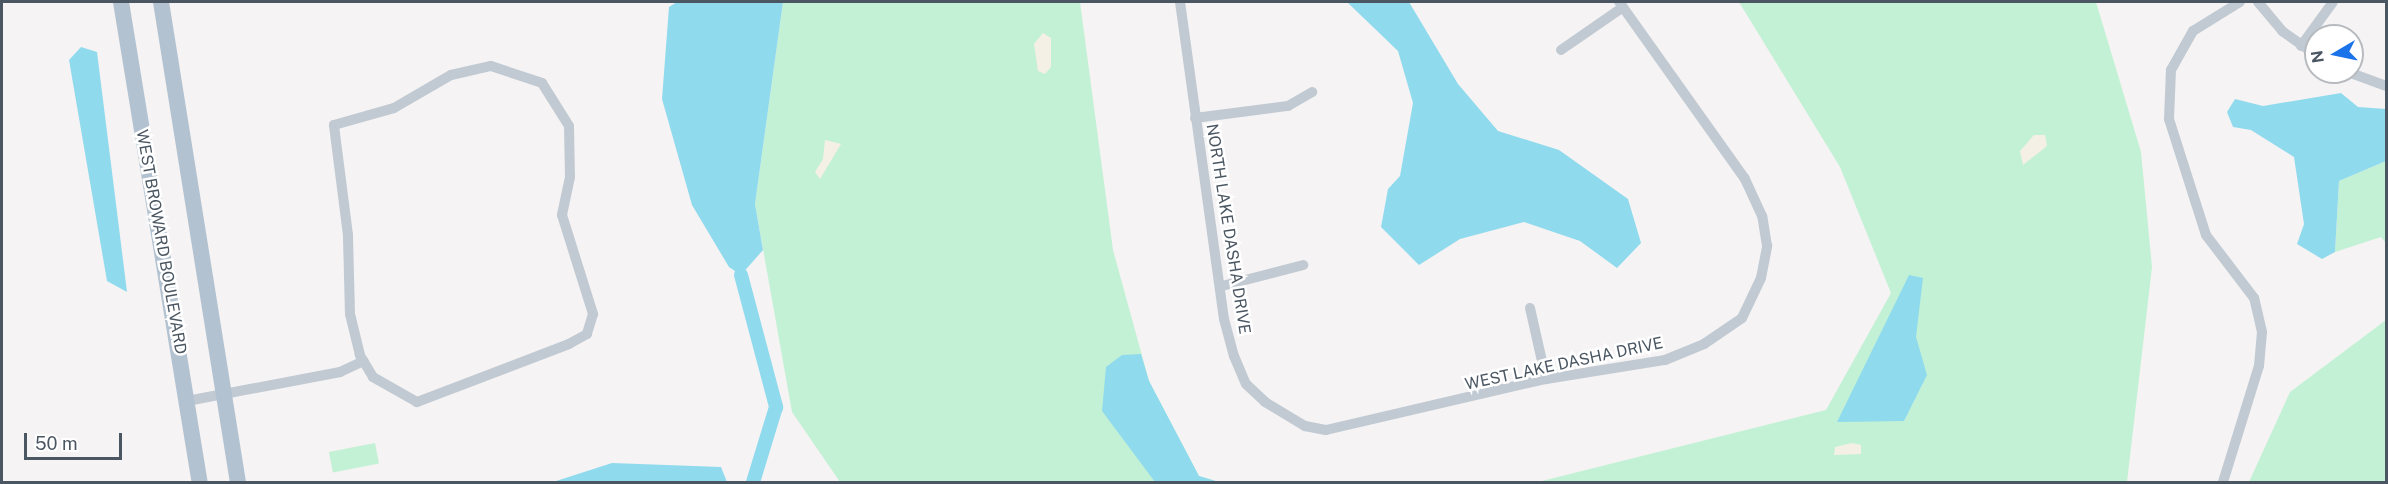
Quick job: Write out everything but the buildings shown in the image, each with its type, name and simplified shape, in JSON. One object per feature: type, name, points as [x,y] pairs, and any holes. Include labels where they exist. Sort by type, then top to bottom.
[{"type":"main road","name":"WEST BROWARD BOULEVARD","points":[[121,2],[200,483]]},
{"type":"main road","points":[[161,2],[238,483]]},
{"type":"street","name":"NORTH LAKE DASHA DRIVE","points":[[1180,2],[1195,118],[1222,285],[1224,319],[1246,384],[1305,426],[1344,430]]},
{"type":"street","points":[[2223,483],[2259,366],[2262,332],[2253,298],[2206,235],[2169,119],[2171,70],[2193,31],[2240,2]]},
{"type":"street","points":[[2258,2],[2304,48]]},
{"type":"street","points":[[2301,46],[2333,2]]},
{"type":"street","points":[[1561,50],[1621,4]]},
{"type":"street","name":"WEST LAKE DASHA DRIVE","points":[[1344,430],[1546,379],[1665,360],[1704,344],[1742,318],[1761,278],[1767,246],[1762,216],[1745,179],[1621,4]]},
{"type":"street","points":[[491,66],[542,83],[569,126],[570,177],[562,215],[593,314],[587,334],[417,402],[392,392],[364,361],[350,314],[348,235],[334,125],[394,108],[451,75],[491,66]]},
{"type":"street","points":[[2364,78],[2386,86]]},
{"type":"street","points":[[1195,118],[1288,106],[1311,92]]},
{"type":"street","points":[[1222,285],[1303,266]]},
{"type":"street","points":[[1530,308],[1546,379]]},
{"type":"street","points":[[188,401],[340,372],[364,361]]},
{"type":"green space","points":[[783,2],[1080,2],[1113,250],[1149,381],[1199,476],[1219,482],[840,482],[792,412],[755,204]]},
{"type":"green space","points":[[1739,2],[2096,2],[2141,152],[2152,267],[2127,482],[1538,482],[1826,410],[1891,293],[1840,167]]},
{"type":"green space","points":[[2386,161],[2386,243],[2381,237],[2335,252],[2339,181]]},
{"type":"green space","points":[[2386,320],[2386,482],[2249,482],[2290,392]]},
{"type":"green space","points":[[375,443],[379,464],[333,473],[329,452]]},
{"type":"sand","points":[[1043,33],[1051,38],[1051,67],[1045,74],[1038,71],[1034,44]]},
{"type":"sand","points":[[2034,135],[2045,135],[2047,146],[2023,165],[2020,151]]},
{"type":"sand","points":[[825,140],[841,144],[820,179],[815,172],[823,159]]},
{"type":"sand","points":[[1852,443],[1861,445],[1861,454],[1834,455],[1835,447]]},
{"type":"water","points":[[677,2],[783,2],[755,204],[763,250],[741,275],[729,267],[692,205],[662,99],[669,7]]},
{"type":"water","points":[[1347,2],[1409,2],[1458,84],[1498,131],[1559,150],[1628,199],[1641,243],[1617,268],[1580,241],[1524,222],[1460,239],[1419,265],[1381,227],[1388,189],[1400,176],[1413,103],[1398,51]]},
{"type":"water","points":[[81,47],[97,52],[127,292],[107,281],[69,60]]},
{"type":"water","points":[[2341,93],[2358,107],[2386,109],[2386,161],[2339,181],[2335,252],[2322,259],[2297,244],[2304,224],[2294,157],[2251,130],[2233,127],[2227,112],[2235,99],[2263,106]]},
{"type":"water","points":[[1909,275],[1923,278],[1916,337],[1927,375],[1904,421],[1837,422]]},
{"type":"water","points":[[1141,354],[1149,381],[1199,476],[1219,482],[1155,482],[1102,411],[1106,367],[1122,355]]},
{"type":"water","points":[[612,463],[721,467],[727,482],[553,482]]},
{"type":"waterway","points":[[741,275],[776,407],[753,482]]}]
